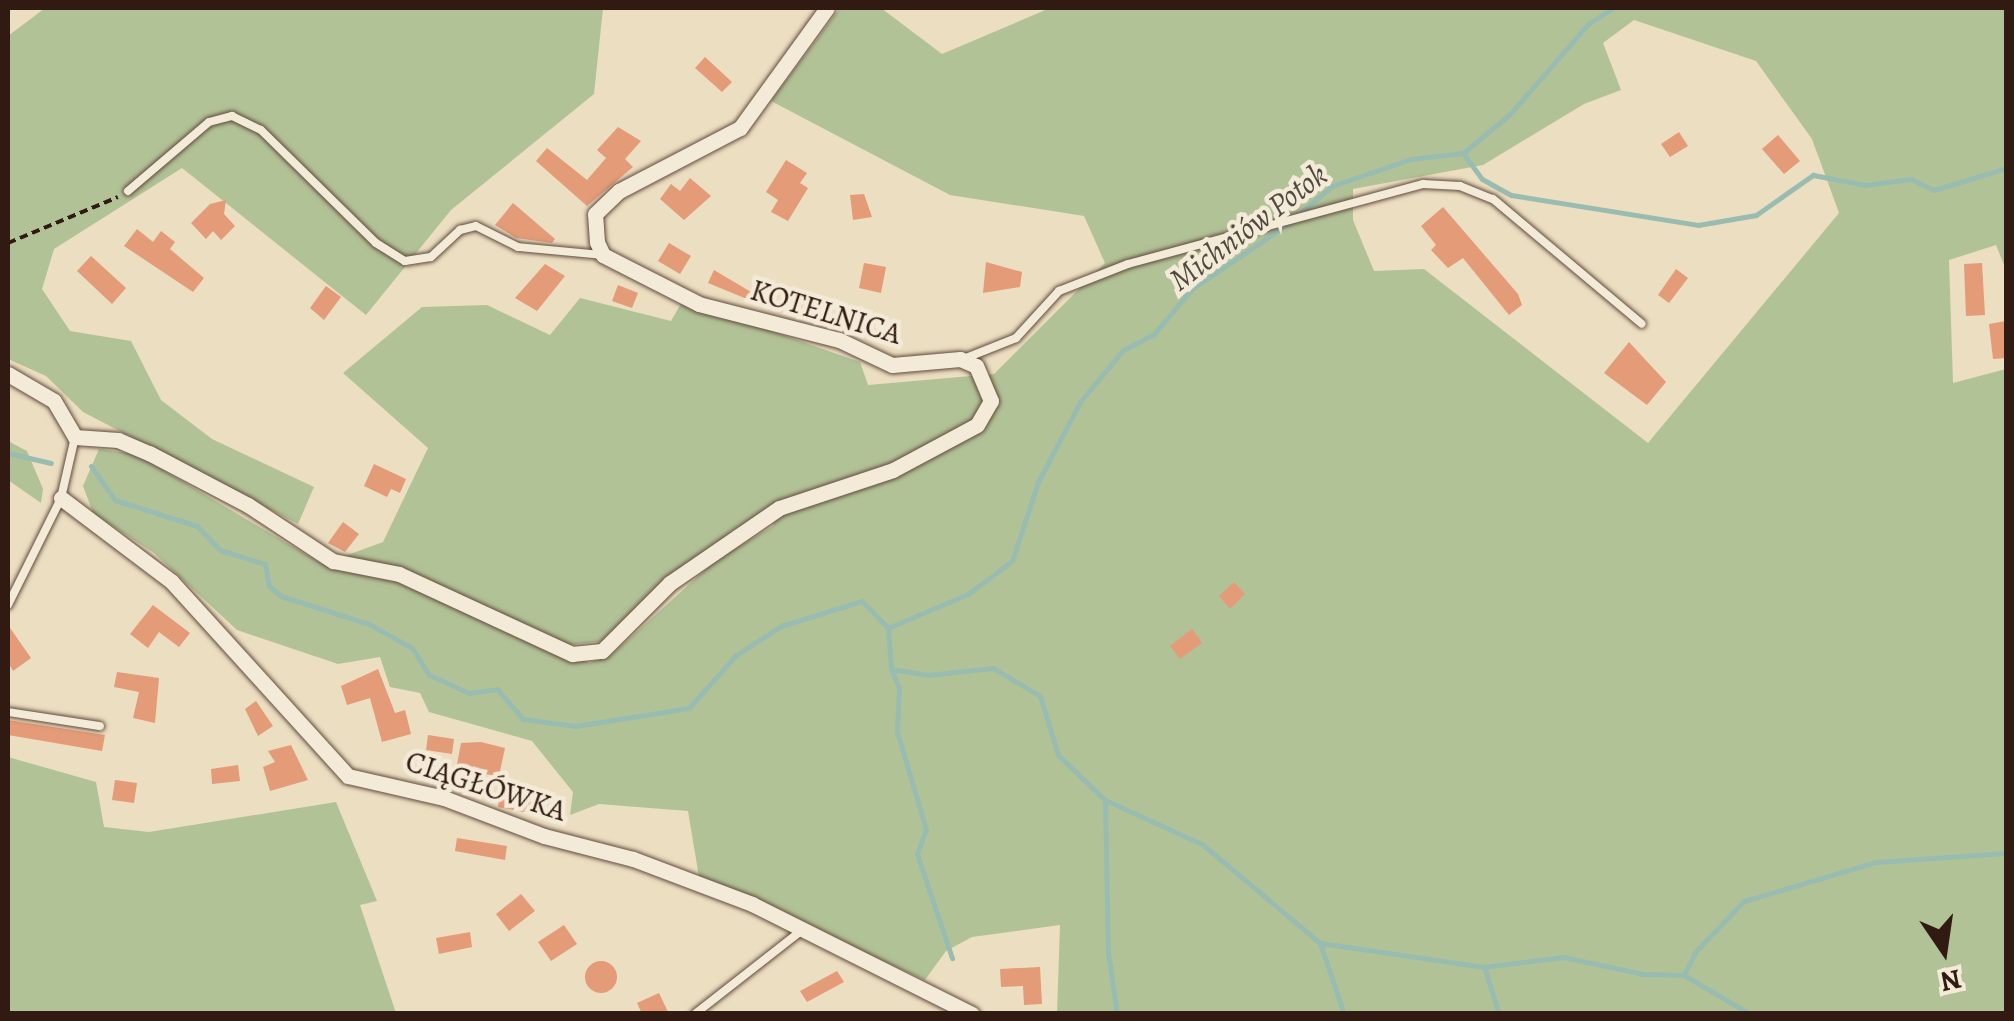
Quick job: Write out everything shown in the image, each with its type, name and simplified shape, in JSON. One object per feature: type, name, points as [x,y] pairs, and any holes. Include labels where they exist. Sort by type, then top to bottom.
[{"type":"street","points":[[603,255],[593,221],[604,204],[740,128],[827,8]]},
{"type":"street","name":"KOTELNICA","points":[[603,255],[700,304],[839,340],[892,365],[960,359]]},
{"type":"street","points":[[8,374],[54,401],[76,437],[118,440],[148,453],[248,504],[333,561],[399,574],[572,654],[602,651],[670,583],[790,502],[894,470],[977,424],[991,401],[989,384],[976,366],[960,359]]},
{"type":"street","name":"CIĄGŁÓWKA","points":[[61,498],[172,582],[348,776],[444,798],[544,836],[633,859],[801,931],[972,1014]]},
{"type":"lane","points":[[128,191],[210,122],[232,116],[260,130],[376,243],[405,261],[431,257],[460,230],[476,226],[518,247],[603,255]]},
{"type":"lane","points":[[960,359],[1016,338],[1059,291],[1128,264],[1423,184],[1460,186],[1493,199],[1642,324]]},
{"type":"lane","points":[[8,605],[61,498],[76,437]]},
{"type":"lane","points":[[8,712],[100,726]]},
{"type":"lane","points":[[696,1014],[801,931]]},
{"type":"path","points":[[8,244],[128,191]]},
{"type":"green space","points":[[45,8],[603,8],[594,94],[451,210],[366,315],[182,168],[54,249],[42,289],[70,331],[131,341],[161,400],[212,439],[314,487],[298,524],[83,412],[46,376],[8,359],[8,36]]},
{"type":"green space","points":[[840,8],[881,8],[942,54],[1050,8],[2006,8],[2006,270],[1996,245],[1949,260],[1953,383],[2006,369],[2006,1013],[1057,1013],[1060,925],[972,937],[946,951],[925,980],[699,877],[688,811],[599,804],[570,815],[573,792],[532,741],[429,712],[420,693],[390,687],[380,657],[338,664],[237,630],[154,553],[93,513],[83,486],[99,449],[136,454],[329,568],[393,580],[589,663],[610,656],[715,561],[773,526],[779,509],[733,530],[604,641],[567,645],[342,557],[383,542],[428,448],[343,373],[422,307],[487,305],[550,335],[580,298],[671,321],[683,300],[860,362],[868,385],[994,374],[1105,263],[1084,216],[950,195],[771,101]],"holes":[[[1634,20],[1756,61],[1812,139],[1839,213],[1648,443],[1424,269],[1374,271],[1353,220],[1353,189],[1483,165],[1584,104],[1621,90],[1603,43]]]},
{"type":"green space","points":[[8,441],[27,451],[43,489],[41,503],[8,480]]},
{"type":"green space","points":[[8,757],[96,782],[104,827],[149,832],[336,802],[377,901],[360,905],[396,1013],[8,1013]]},
{"type":"building","points":[[705,57],[732,82],[722,92],[695,68]]},
{"type":"building","points":[[618,127],[641,141],[625,159],[633,167],[587,206],[536,161],[547,148],[587,180],[606,158],[597,150]]},
{"type":"building","points":[[1679,132],[1688,146],[1670,157],[1661,144]]},
{"type":"building","points":[[1778,135],[1800,161],[1784,174],[1762,149]]},
{"type":"building","points":[[786,160],[807,173],[800,183],[808,188],[788,221],[771,212],[778,200],[766,192]]},
{"type":"building","points":[[690,178],[711,196],[684,220],[660,199],[671,184],[680,191]]},
{"type":"building","points":[[864,194],[872,217],[853,220],[850,195]]},
{"type":"building","points":[[226,200],[224,214],[235,226],[221,240],[213,231],[206,239],[191,223],[210,204]]},
{"type":"building","points":[[513,203],[555,239],[552,243],[516,238],[495,225]]},
{"type":"building","points":[[1443,207],[1518,294],[1522,305],[1509,315],[1463,258],[1448,268],[1431,250],[1436,245],[1421,226]]},
{"type":"building","points":[[137,229],[153,242],[161,231],[175,242],[170,249],[204,278],[193,292],[124,246]]},
{"type":"building","points":[[669,243],[691,256],[680,274],[658,261]]},
{"type":"building","points":[[91,256],[126,288],[112,304],[77,271]]},
{"type":"building","points":[[986,262],[1022,272],[1020,287],[983,293]]},
{"type":"building","points":[[864,263],[886,267],[881,293],[859,288]]},
{"type":"building","points":[[1982,263],[1985,315],[1966,316],[1964,264]]},
{"type":"building","points":[[545,264],[565,276],[537,311],[515,298]]},
{"type":"building","points":[[1676,269],[1688,278],[1669,303],[1658,295]]},
{"type":"building","points":[[714,270],[751,292],[747,299],[708,283]]},
{"type":"building","points":[[618,285],[638,293],[632,308],[612,301]]},
{"type":"building","points":[[326,286],[341,297],[324,320],[310,308]]},
{"type":"building","points":[[2006,321],[2006,358],[1993,359],[1989,324]]},
{"type":"building","points":[[1629,342],[1666,382],[1647,405],[1604,373]]},
{"type":"building","points":[[374,464],[406,479],[400,493],[391,489],[387,497],[364,486]]},
{"type":"building","points":[[343,522],[359,534],[345,552],[328,543]]},
{"type":"building","points":[[1234,582],[1245,594],[1230,609],[1219,596]]},
{"type":"building","points":[[153,605],[190,633],[179,647],[159,632],[148,648],[130,634]]},
{"type":"building","points":[[8,625],[31,658],[13,671],[8,662]]},
{"type":"building","points":[[1192,629],[1202,643],[1180,659],[1170,646]]},
{"type":"building","points":[[378,669],[395,713],[405,710],[411,734],[382,742],[370,698],[347,705],[341,686]]},
{"type":"building","points":[[117,672],[159,678],[155,723],[133,718],[139,692],[114,687]]},
{"type":"building","points":[[256,701],[273,726],[258,736],[245,709]]},
{"type":"building","points":[[8,720],[105,735],[102,751],[8,735]]},
{"type":"building","points":[[428,735],[454,739],[452,754],[426,750]]},
{"type":"building","points":[[481,742],[505,748],[499,776],[456,770],[461,743]]},
{"type":"building","points":[[291,745],[308,780],[270,791],[263,767],[275,762],[268,751]]},
{"type":"building","points":[[238,765],[240,781],[212,784],[211,769]]},
{"type":"building","points":[[115,780],[137,783],[134,803],[112,800]]},
{"type":"building","points":[[499,798],[544,803],[543,816],[498,807]]},
{"type":"building","points":[[457,838],[507,846],[505,860],[455,851]]},
{"type":"building","points":[[521,894],[535,911],[509,931],[496,914]]},
{"type":"building","points":[[564,925],[577,944],[551,961],[538,942]]},
{"type":"building","points":[[470,932],[472,947],[439,954],[436,938]]},
{"type":"building","points":[[601,961],[612,966],[617,977],[612,988],[601,993],[590,988],[585,977],[590,966]]},
{"type":"building","points":[[1040,967],[1042,1004],[1024,1005],[1023,986],[1001,987],[1000,969]]},
{"type":"building","points":[[837,971],[844,982],[807,1002],[800,991]]},
{"type":"building","points":[[659,993],[669,1014],[642,1014],[637,1003]]},
{"type":"waterway","name":"Michniów Potok","points":[[1297,216],[1332,186],[1411,159],[1463,153],[1510,114],[1588,24],[1613,8]]},
{"type":"waterway","points":[[1463,153],[1482,179],[1511,195],[1698,225],[1756,215],[1813,175],[1865,185],[1911,179],[1934,190],[2006,168]]},
{"type":"waterway","name":"Michniów Potok","points":[[888,628],[968,594],[1012,561],[1038,482],[1080,402],[1123,350],[1153,335],[1192,289],[1289,223]]},
{"type":"waterway","points":[[8,453],[51,463]]},
{"type":"waterway","points":[[91,466],[115,500],[197,526],[220,550],[265,564],[269,586],[281,596],[369,624],[412,648],[429,675],[469,693],[497,689],[523,719],[576,726],[689,708],[736,655],[781,626],[862,601],[888,628],[891,669],[929,675],[993,668],[1040,696],[1058,755],[1105,800],[1202,844],[1320,943],[1484,967],[1563,957],[1643,974],[1684,975],[1750,1014]]},
{"type":"waterway","points":[[891,669],[899,688],[897,732],[926,829],[917,854],[952,958]]},
{"type":"waterway","points":[[1105,800],[1108,953],[1117,1014]]},
{"type":"waterway","points":[[1684,975],[1695,952],[1744,901],[1876,862],[2006,853]]},
{"type":"waterway","points":[[1320,943],[1344,1014]]},
{"type":"waterway","points":[[1484,967],[1499,1014]]}]
